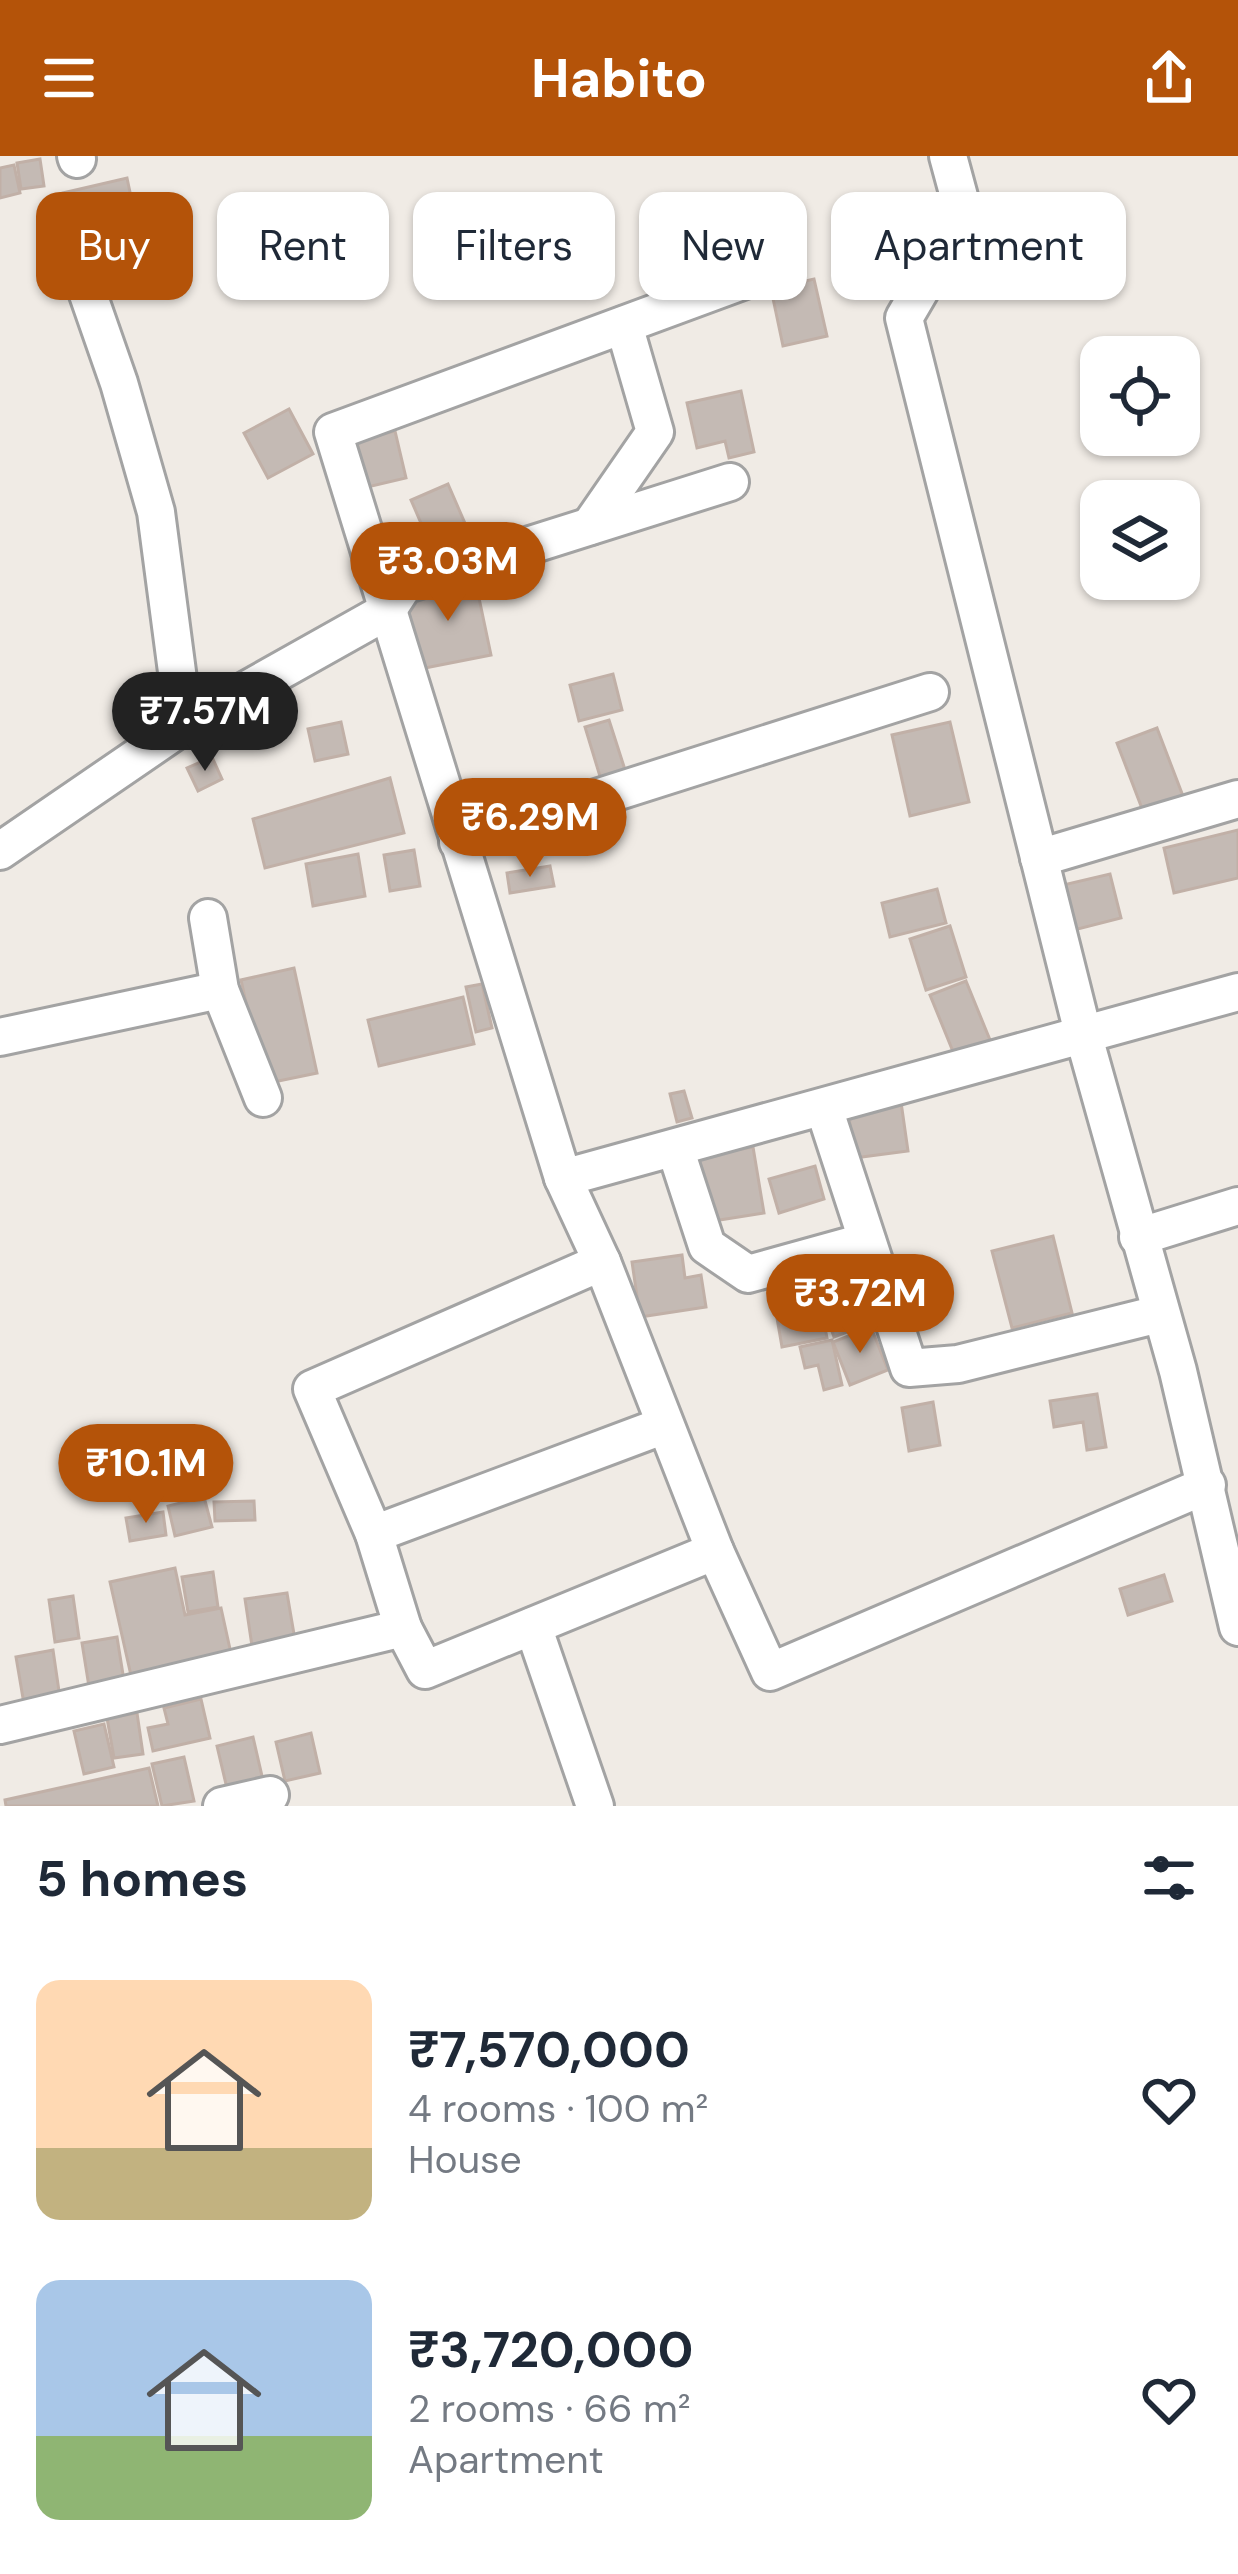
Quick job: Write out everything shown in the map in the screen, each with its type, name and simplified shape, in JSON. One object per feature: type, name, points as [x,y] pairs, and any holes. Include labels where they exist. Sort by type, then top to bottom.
[{"type":"street","points":[[948,156],[964,215],[904,318],[1084,1037],[1207,1484],[1236,1610]]},
{"type":"street","points":[[90,300],[156,512],[184,725]]},
{"type":"street","points":[[691,300],[334,432],[563,1178],[602,1262],[715,1551],[770,1672],[1207,1484]]},
{"type":"street","points":[[590,526],[655,432],[624,325]]},
{"type":"street","points":[[0,851],[184,725],[387,611],[404,585],[730,482]]},
{"type":"street","points":[[458,842],[930,692]]},
{"type":"street","points":[[1039,858],[1238,799]]},
{"type":"street","points":[[208,918],[220,990],[263,1098]]},
{"type":"street","points":[[0,1037],[220,990]]},
{"type":"street","points":[[563,1178],[1238,992]]},
{"type":"street","points":[[824,1108],[909,1368],[958,1364],[1159,1314]]},
{"type":"street","points":[[675,1148],[707,1246],[748,1274],[867,1241]]},
{"type":"street","points":[[1138,1238],[1238,1207]]},
{"type":"street","points":[[602,1262],[312,1389],[374,1534],[403,1628],[425,1670],[715,1551]]},
{"type":"street","points":[[374,1534],[665,1425]]},
{"type":"street","points":[[533,1625],[595,1806]]},
{"type":"street","points":[[0,1724],[403,1628]]},
{"type":"street","points":[[222,1806],[271,1795]]},
{"type":"building","points":[[40,159],[44,186],[21,189],[17,163]]},
{"type":"building","points":[[14,165],[20,193],[0,198],[0,168]]},
{"type":"building","points":[[127,178],[130,192],[67,192]]},
{"type":"building","points":[[814,279],[827,336],[783,346],[773,300],[807,300],[807,281]]},
{"type":"building","points":[[741,391],[754,452],[729,458],[725,441],[697,448],[687,403]]},
{"type":"building","points":[[289,409],[313,454],[268,478],[244,433]]},
{"type":"building","points":[[395,431],[406,478],[359,489],[347,443]]},
{"type":"building","points":[[448,484],[467,528],[430,544],[411,500]]},
{"type":"building","points":[[475,579],[491,655],[420,669],[404,594]]},
{"type":"building","points":[[613,674],[622,710],[579,721],[570,685]]},
{"type":"building","points":[[609,720],[627,776],[602,783],[585,727]]},
{"type":"building","points":[[341,722],[348,754],[315,761],[308,729]]},
{"type":"building","points":[[950,722],[969,802],[910,816],[892,735]]},
{"type":"building","points":[[1157,728],[1186,804],[1146,819],[1117,743]]},
{"type":"building","points":[[212,757],[222,779],[198,791],[187,768]]},
{"type":"building","points":[[390,778],[404,833],[265,868],[253,819]]},
{"type":"building","points":[[1238,830],[1238,878],[1174,893],[1164,848]]},
{"type":"building","points":[[414,850],[420,886],[390,891],[384,855]]},
{"type":"building","points":[[358,854],[365,896],[313,906],[306,864]]},
{"type":"building","points":[[550,866],[554,886],[510,893],[507,873]]},
{"type":"building","points":[[1110,874],[1121,918],[1074,930],[1063,885]]},
{"type":"building","points":[[937,889],[946,923],[890,937],[882,903]]},
{"type":"building","points":[[950,926],[966,977],[926,990],[910,939]]},
{"type":"building","points":[[294,968],[317,1073],[264,1084],[241,980]]},
{"type":"building","points":[[966,981],[990,1040],[954,1054],[930,995]]},
{"type":"building","points":[[482,984],[492,1028],[476,1032],[466,987]]},
{"type":"building","points":[[463,997],[474,1044],[379,1066],[368,1020]]},
{"type":"building","points":[[684,1091],[692,1118],[677,1122],[670,1094]]},
{"type":"building","points":[[901,1102],[908,1151],[854,1158],[848,1108]]},
{"type":"building","points":[[753,1147],[764,1213],[707,1222],[696,1157]]},
{"type":"building","points":[[815,1166],[824,1199],[779,1213],[769,1179]]},
{"type":"building","points":[[1053,1236],[1072,1313],[1012,1328],[992,1251]]},
{"type":"building","points":[[682,1255],[685,1278],[701,1275],[706,1307],[640,1317],[632,1262]]},
{"type":"building","points":[[859,1270],[879,1320],[834,1337],[827,1317],[854,1306],[842,1276]]},
{"type":"building","points":[[817,1286],[827,1338],[782,1347],[773,1295]]},
{"type":"building","points":[[871,1327],[888,1370],[850,1385],[833,1342]]},
{"type":"building","points":[[832,1340],[842,1385],[824,1390],[818,1365],[805,1368],[800,1347]]},
{"type":"building","points":[[1097,1394],[1106,1447],[1087,1450],[1083,1422],[1054,1427],[1050,1401]]},
{"type":"building","points":[[933,1402],[940,1445],[909,1451],[902,1408]]},
{"type":"building","points":[[204,1497],[212,1527],[175,1536],[168,1506]]},
{"type":"building","points":[[254,1501],[255,1520],[215,1521],[214,1502]]},
{"type":"building","points":[[163,1512],[166,1535],[130,1541],[126,1518]]},
{"type":"building","points":[[175,1568],[185,1615],[221,1608],[232,1658],[132,1680],[110,1582]]},
{"type":"building","points":[[213,1572],[218,1607],[188,1612],[182,1577]]},
{"type":"building","points":[[1164,1575],[1172,1601],[1128,1615],[1120,1589]]},
{"type":"building","points":[[287,1593],[295,1640],[252,1646],[245,1599]]},
{"type":"building","points":[[73,1596],[79,1638],[55,1642],[49,1600]]},
{"type":"building","points":[[117,1637],[125,1687],[90,1693],[82,1643]]},
{"type":"building","points":[[53,1650],[60,1698],[24,1704],[16,1657]]},
{"type":"building","points":[[201,1699],[210,1738],[153,1751],[148,1728],[168,1724],[164,1708]]},
{"type":"building","points":[[137,1713],[143,1754],[114,1758],[107,1718]]},
{"type":"building","points":[[104,1724],[114,1767],[84,1774],[74,1731]]},
{"type":"building","points":[[311,1733],[320,1773],[285,1781],[276,1742]]},
{"type":"building","points":[[253,1737],[265,1789],[229,1797],[217,1746]]},
{"type":"building","points":[[184,1757],[194,1801],[162,1806],[152,1764]]},
{"type":"building","points":[[149,1768],[158,1806],[6,1806],[5,1800]]}]
